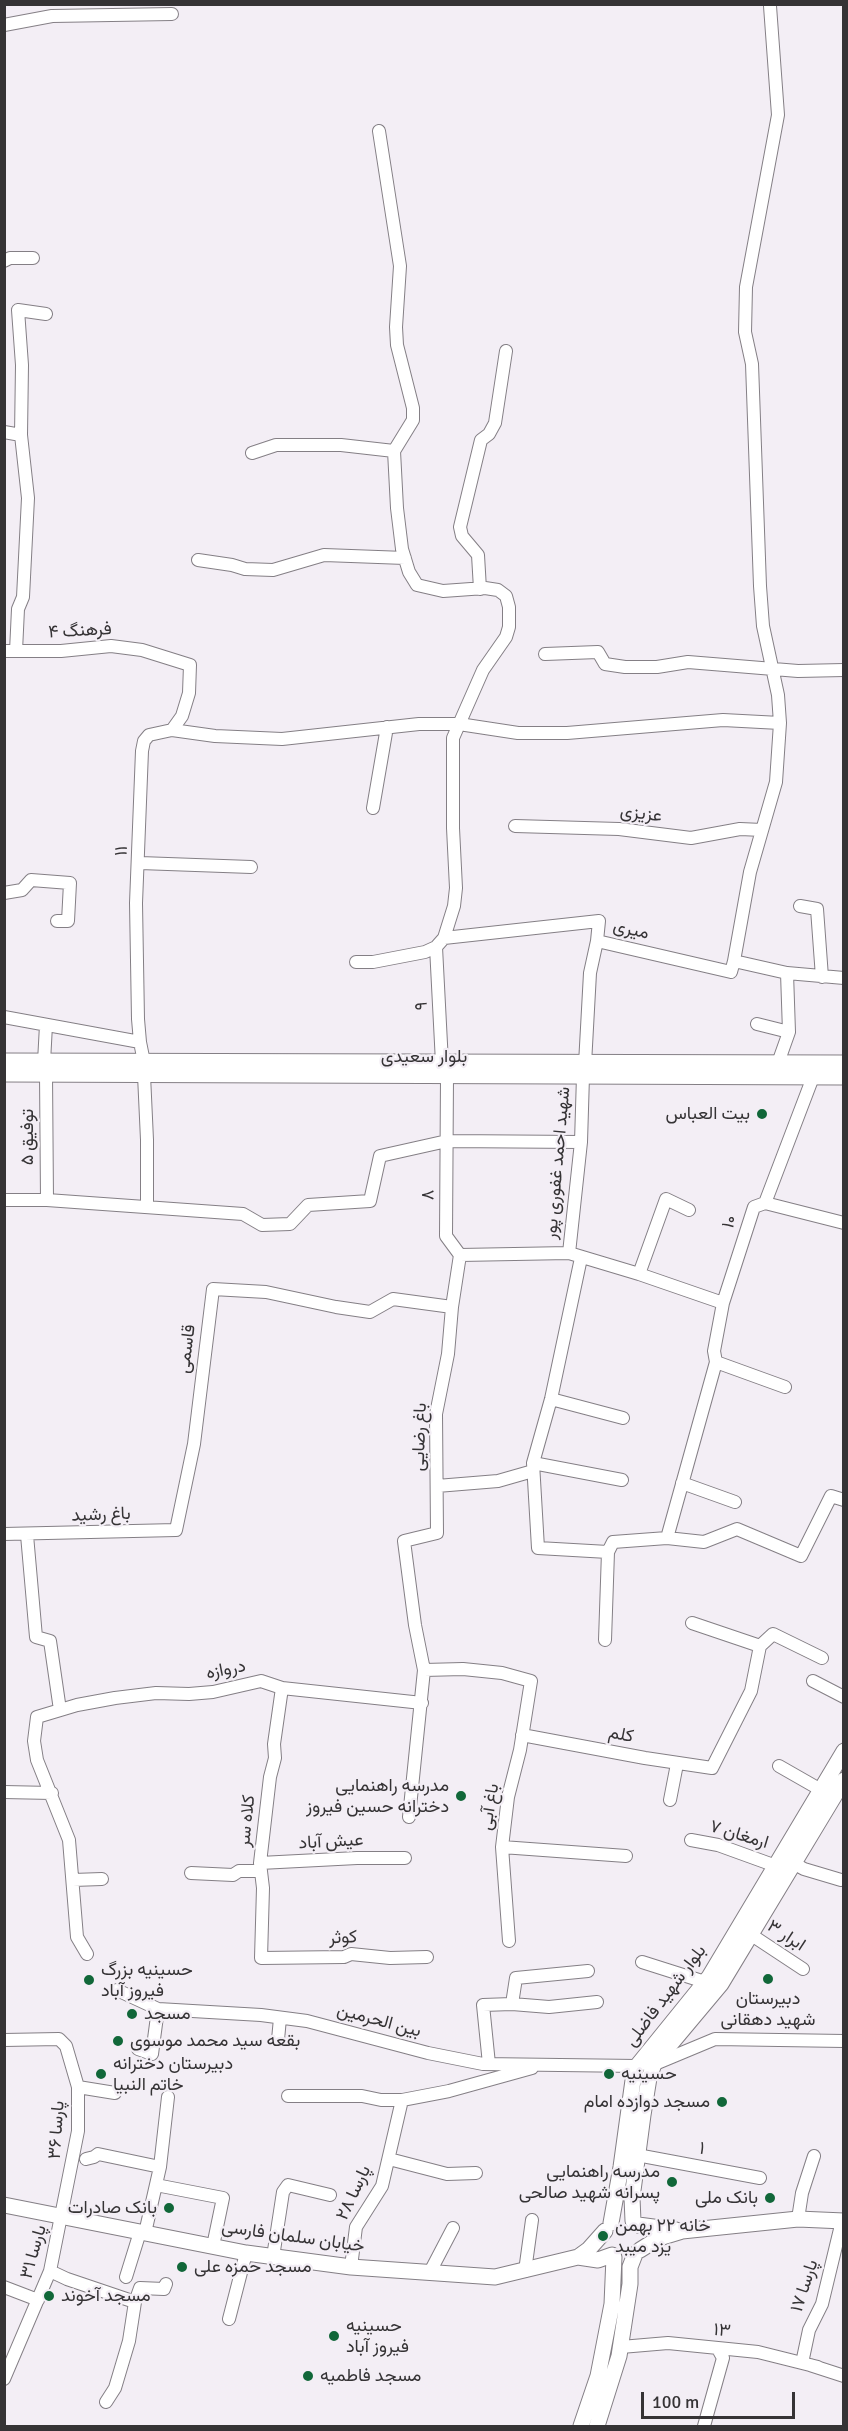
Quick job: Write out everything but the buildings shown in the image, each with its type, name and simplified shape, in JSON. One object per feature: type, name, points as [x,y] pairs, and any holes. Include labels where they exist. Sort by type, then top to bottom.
[{"type":"main road","name":"بلوار سعیدی","points":[[4,1061],[45,1068]]},
{"type":"main road","name":"بلوار سعیدی","points":[[584,1070],[843,1063]]},
{"type":"main road","name":"بلوار سعیدی","points":[[4,1074],[45,1068],[96,1068],[584,1070],[843,1077]]},
{"type":"main road","name":"بلوار شهید فاضلی","points":[[635,2223],[632,2198],[637,2155],[649,2079],[654,2064],[694,2006],[705,1982],[843,1751]]},
{"type":"main road","name":"بلوار شهید فاضلی","points":[[608,2227],[621,2167],[634,2073],[637,2066],[694,2006],[721,1984],[843,1780]]},
{"type":"main road","name":"خیابان سلمان فارسی","points":[[4,2205],[273,2257],[351,2267],[495,2277],[578,2257],[589,2249],[608,2227]]},
{"type":"main road","points":[[581,2427],[600,2365],[612,2304],[613,2256],[604,2244],[608,2227],[622,2219],[682,2231]]},
{"type":"main road","points":[[613,2256],[625,2258],[659,2238],[682,2231],[798,2219],[843,2221]]},
{"type":"main road","points":[[597,2427],[621,2347],[630,2284],[630,2267],[643,2237],[635,2223]]},
{"type":"main road","name":"خیابان سلمان فارسی","points":[[578,2257],[598,2260],[613,2256]]},
{"type":"street","points":[[770,6],[778,115],[746,287],[745,332],[752,364],[763,626],[780,723],[776,782],[750,872],[734,961],[787,973],[843,978]]},
{"type":"street","points":[[4,25],[53,10],[172,14]]},
{"type":"street","points":[[379,131],[400,266],[396,318],[397,345],[413,408],[413,420],[394,451],[398,526],[405,558],[409,572],[417,585],[443,591],[498,590],[506,596],[509,607],[509,627],[500,647],[483,670],[453,738],[456,888],[454,906],[440,943]]},
{"type":"street","points":[[4,261],[10,258],[33,258]]},
{"type":"street","points":[[10,651],[18,609],[23,597],[28,498],[21,435],[22,365],[18,310],[46,314]]},
{"type":"street","points":[[480,589],[478,555],[462,536],[460,526],[481,440],[489,434],[495,423],[506,351]]},
{"type":"street","points":[[4,432],[21,435]]},
{"type":"street","points":[[252,453],[276,445],[341,445],[394,451]]},
{"type":"street","points":[[198,560],[245,569],[273,570],[324,555],[405,558]]},
{"type":"street","points":[[4,608],[18,609]]},
{"type":"street","name":"فرهنگ ۴","points":[[10,651],[61,651],[111,646],[142,650],[190,664],[189,693],[182,716],[172,730]]},
{"type":"street","points":[[545,654],[598,652],[605,664],[625,667],[657,667],[688,662],[798,671],[843,670]]},
{"type":"street","points":[[172,730],[215,736],[282,739],[419,724],[459,724],[518,733],[567,733],[723,720],[780,723]]},
{"type":"street","points":[[373,808],[387,727]]},
{"type":"street","name":"۱۱","points":[[147,1207],[147,1140],[144,1069],[140,1042],[136,903],[140,863],[144,741],[148,735],[172,730]]},
{"type":"street","name":"عزیزی","points":[[515,826],[620,829],[691,838],[740,829],[762,830]]},
{"type":"street","points":[[140,863],[251,867]]},
{"type":"street","points":[[4,893],[22,890],[31,880],[70,884],[68,921],[57,921]]},
{"type":"street","points":[[800,906],[817,909],[822,976]]},
{"type":"street","name":"میری","points":[[356,962],[373,962],[425,952],[440,943],[599,921],[597,941],[731,972],[734,961]]},
{"type":"street","name":"شهید احمد غفوری پور","points":[[533,1467],[551,1399],[575,1256],[590,973],[597,941]]},
{"type":"street","name":"۹","points":[[440,943],[445,1070]]},
{"type":"street","points":[[778,1063],[789,1032],[787,973]]},
{"type":"street","points":[[4,1017],[140,1042]]},
{"type":"street","points":[[757,1024],[789,1032]]},
{"type":"street","name":"توفیق ۵","points":[[46,1025],[47,1200]]},
{"type":"street","name":"۸","points":[[445,1070],[446,1236],[460,1255]]},
{"type":"street","name":"۱۰","points":[[723,1303],[754,1207],[765,1203],[813,1077]]},
{"type":"street","points":[[4,1200],[47,1200],[243,1214],[262,1225],[290,1224],[308,1205],[370,1201],[380,1156],[447,1141],[581,1142]]},
{"type":"street","points":[[639,1274],[666,1198],[689,1210]]},
{"type":"street","points":[[765,1203],[843,1223]]},
{"type":"street","points":[[452,1307],[460,1255],[575,1256],[639,1274],[723,1303],[714,1352],[716,1362],[667,1538]]},
{"type":"street","name":"قاسمی","points":[[176,1530],[194,1444],[213,1289],[266,1292],[370,1312],[393,1299],[452,1307]]},
{"type":"street","name":"باغ رضایی","points":[[424,1670],[415,1625],[404,1541],[437,1533],[436,1414],[448,1354],[452,1307]]},
{"type":"street","points":[[716,1362],[785,1387]]},
{"type":"street","points":[[551,1399],[623,1418]]},
{"type":"street","points":[[533,1467],[538,1548],[608,1552]]},
{"type":"street","points":[[437,1486],[498,1481],[533,1467],[622,1480]]},
{"type":"street","points":[[682,1483],[735,1502]]},
{"type":"street","points":[[605,1640],[608,1552],[613,1542],[667,1538],[704,1542],[737,1529],[801,1556],[837,1498]]},
{"type":"street","name":"باغ رشید","points":[[4,1534],[176,1530]]},
{"type":"street","points":[[27,1535],[36,1637],[50,1641],[60,1710]]},
{"type":"street","points":[[692,1623],[760,1646],[773,1634],[822,1658]]},
{"type":"street","name":"کلم","points":[[522,1735],[677,1764],[712,1768],[751,1691],[760,1646]]},
{"type":"street","name":"باغ آبی","points":[[424,1670],[463,1668],[502,1673],[531,1681],[508,1797],[502,1847],[509,1941]]},
{"type":"street","points":[[409,1817],[424,1670]]},
{"type":"street","name":"دروازه","points":[[52,1793],[34,1741],[37,1717],[60,1710],[115,1698],[156,1693],[213,1692],[261,1681],[282,1688],[422,1703]]},
{"type":"street","points":[[813,1681],[843,1697]]},
{"type":"street","name":"کلاه سر","points":[[261,1958],[263,1888],[261,1867],[282,1688]]},
{"type":"street","points":[[670,1800],[677,1764]]},
{"type":"street","points":[[778,1766],[820,1790]]},
{"type":"street","points":[[4,1792],[52,1793],[69,1840],[77,1937],[87,1954]]},
{"type":"street","name":"ارمغان ۷","points":[[691,1840],[718,1845],[776,1866]]},
{"type":"street","points":[[502,1847],[626,1856]]},
{"type":"street","name":"عیش آباد","points":[[191,1873],[233,1875],[238,1871],[261,1867],[357,1858],[405,1858]]},
{"type":"street","points":[[793,1863],[804,1869],[841,1880]]},
{"type":"street","points":[[73,1880],[102,1879]]},
{"type":"street","name":"ابرار ۳","points":[[750,1935],[803,1969]]},
{"type":"street","name":"کوثر","points":[[261,1958],[344,1957],[351,1954],[390,1958],[427,1957]]},
{"type":"street","points":[[642,1962],[705,1982]]},
{"type":"street","points":[[512,2004],[516,1978],[588,1971]]},
{"type":"street","name":"بین الحرمین","points":[[117,1990],[158,2008],[307,2021],[428,2053],[489,2064],[637,2066]]},
{"type":"street","points":[[489,2064],[483,2005],[512,2004],[549,2007],[597,2002]]},
{"type":"street","points":[[138,2049],[152,2054],[158,2008]]},
{"type":"street","points":[[278,2040],[280,2018]]},
{"type":"street","name":"پارسا ۳۶","points":[[4,2040],[59,2039],[66,2046],[78,2086],[78,2131],[62,2217]]},
{"type":"street","points":[[654,2064],[715,2039],[843,2041]]},
{"type":"street","points":[[288,2096],[354,2095],[381,2100],[402,2100],[449,2091],[540,2066]]},
{"type":"street","points":[[78,2086],[115,2093]]},
{"type":"street","points":[[126,2277],[156,2185],[168,2097]]},
{"type":"street","name":"پارسا ۲۸","points":[[351,2267],[356,2227],[382,2186],[402,2100]]},
{"type":"street","points":[[86,2158],[98,2154],[160,2167]]},
{"type":"street","name":"۱","points":[[637,2155],[760,2178]]},
{"type":"street","points":[[798,2219],[802,2193],[814,2156]]},
{"type":"street","points":[[388,2159],[447,2174],[476,2173]]},
{"type":"street","points":[[156,2185],[223,2198],[213,2246]]},
{"type":"street","points":[[273,2257],[283,2192],[288,2185],[330,2195]]},
{"type":"street","name":"پارسا ۳۱","points":[[4,2379],[50,2271],[62,2217]]},
{"type":"street","points":[[525,2271],[532,2220]]},
{"type":"street","name":"پارسا ۱۷","points":[[810,2365],[810,2330],[822,2304],[839,2246],[843,2221]]},
{"type":"street","points":[[430,2272],[453,2228]]},
{"type":"street","points":[[229,2319],[246,2253]]},
{"type":"street","points":[[50,2271],[135,2302]]},
{"type":"street","points":[[105,2402],[115,2388],[119,2377],[140,2288],[164,2289],[166,2284]]},
{"type":"street","points":[[4,2287],[38,2301]]},
{"type":"street","name":"۱۳","points":[[621,2347],[668,2343],[758,2352],[843,2376]]},
{"type":"street","points":[[704,2427],[723,2358],[718,2349]]},
{"type":"place","name":"بیت العباس","points":[[762,1114]]},
{"type":"place","name":"مدرسه راهنمایی دخترانه حسین فیروز","points":[[461,1796]]},
{"type":"place","name":"دبیرستان شهید دهقانی","points":[[768,1979]]},
{"type":"place","name":"حسینیه بزرگ فیروز آباد","points":[[89,1980]]},
{"type":"place","name":"مسجد","points":[[132,2014]]},
{"type":"place","name":"بقعه سید محمد موسوی","points":[[118,2041]]},
{"type":"place","name":"دبیرستان دخترانه خاتم النبیا","points":[[101,2074]]},
{"type":"place","name":"حسینیه","points":[[609,2074]]},
{"type":"place","name":"مسجد دوازده امام","points":[[722,2102]]},
{"type":"place","name":"مدرسه راهنمایی پسرانه شهید صالحی","points":[[672,2182]]},
{"type":"place","name":"بانک ملی","points":[[770,2198]]},
{"type":"place","name":"بانک صادرات","points":[[169,2208]]},
{"type":"place","name":"خانه ۲۲ بهمن یزد میبد","points":[[603,2236]]},
{"type":"place","name":"مسجد حمزه علی","points":[[182,2267]]},
{"type":"place","name":"مسجد آخوند","points":[[49,2296]]},
{"type":"place","name":"حسینیه فیروز آباد","points":[[334,2336]]},
{"type":"place","name":"مسجد فاطمیه","points":[[308,2376]]}]
